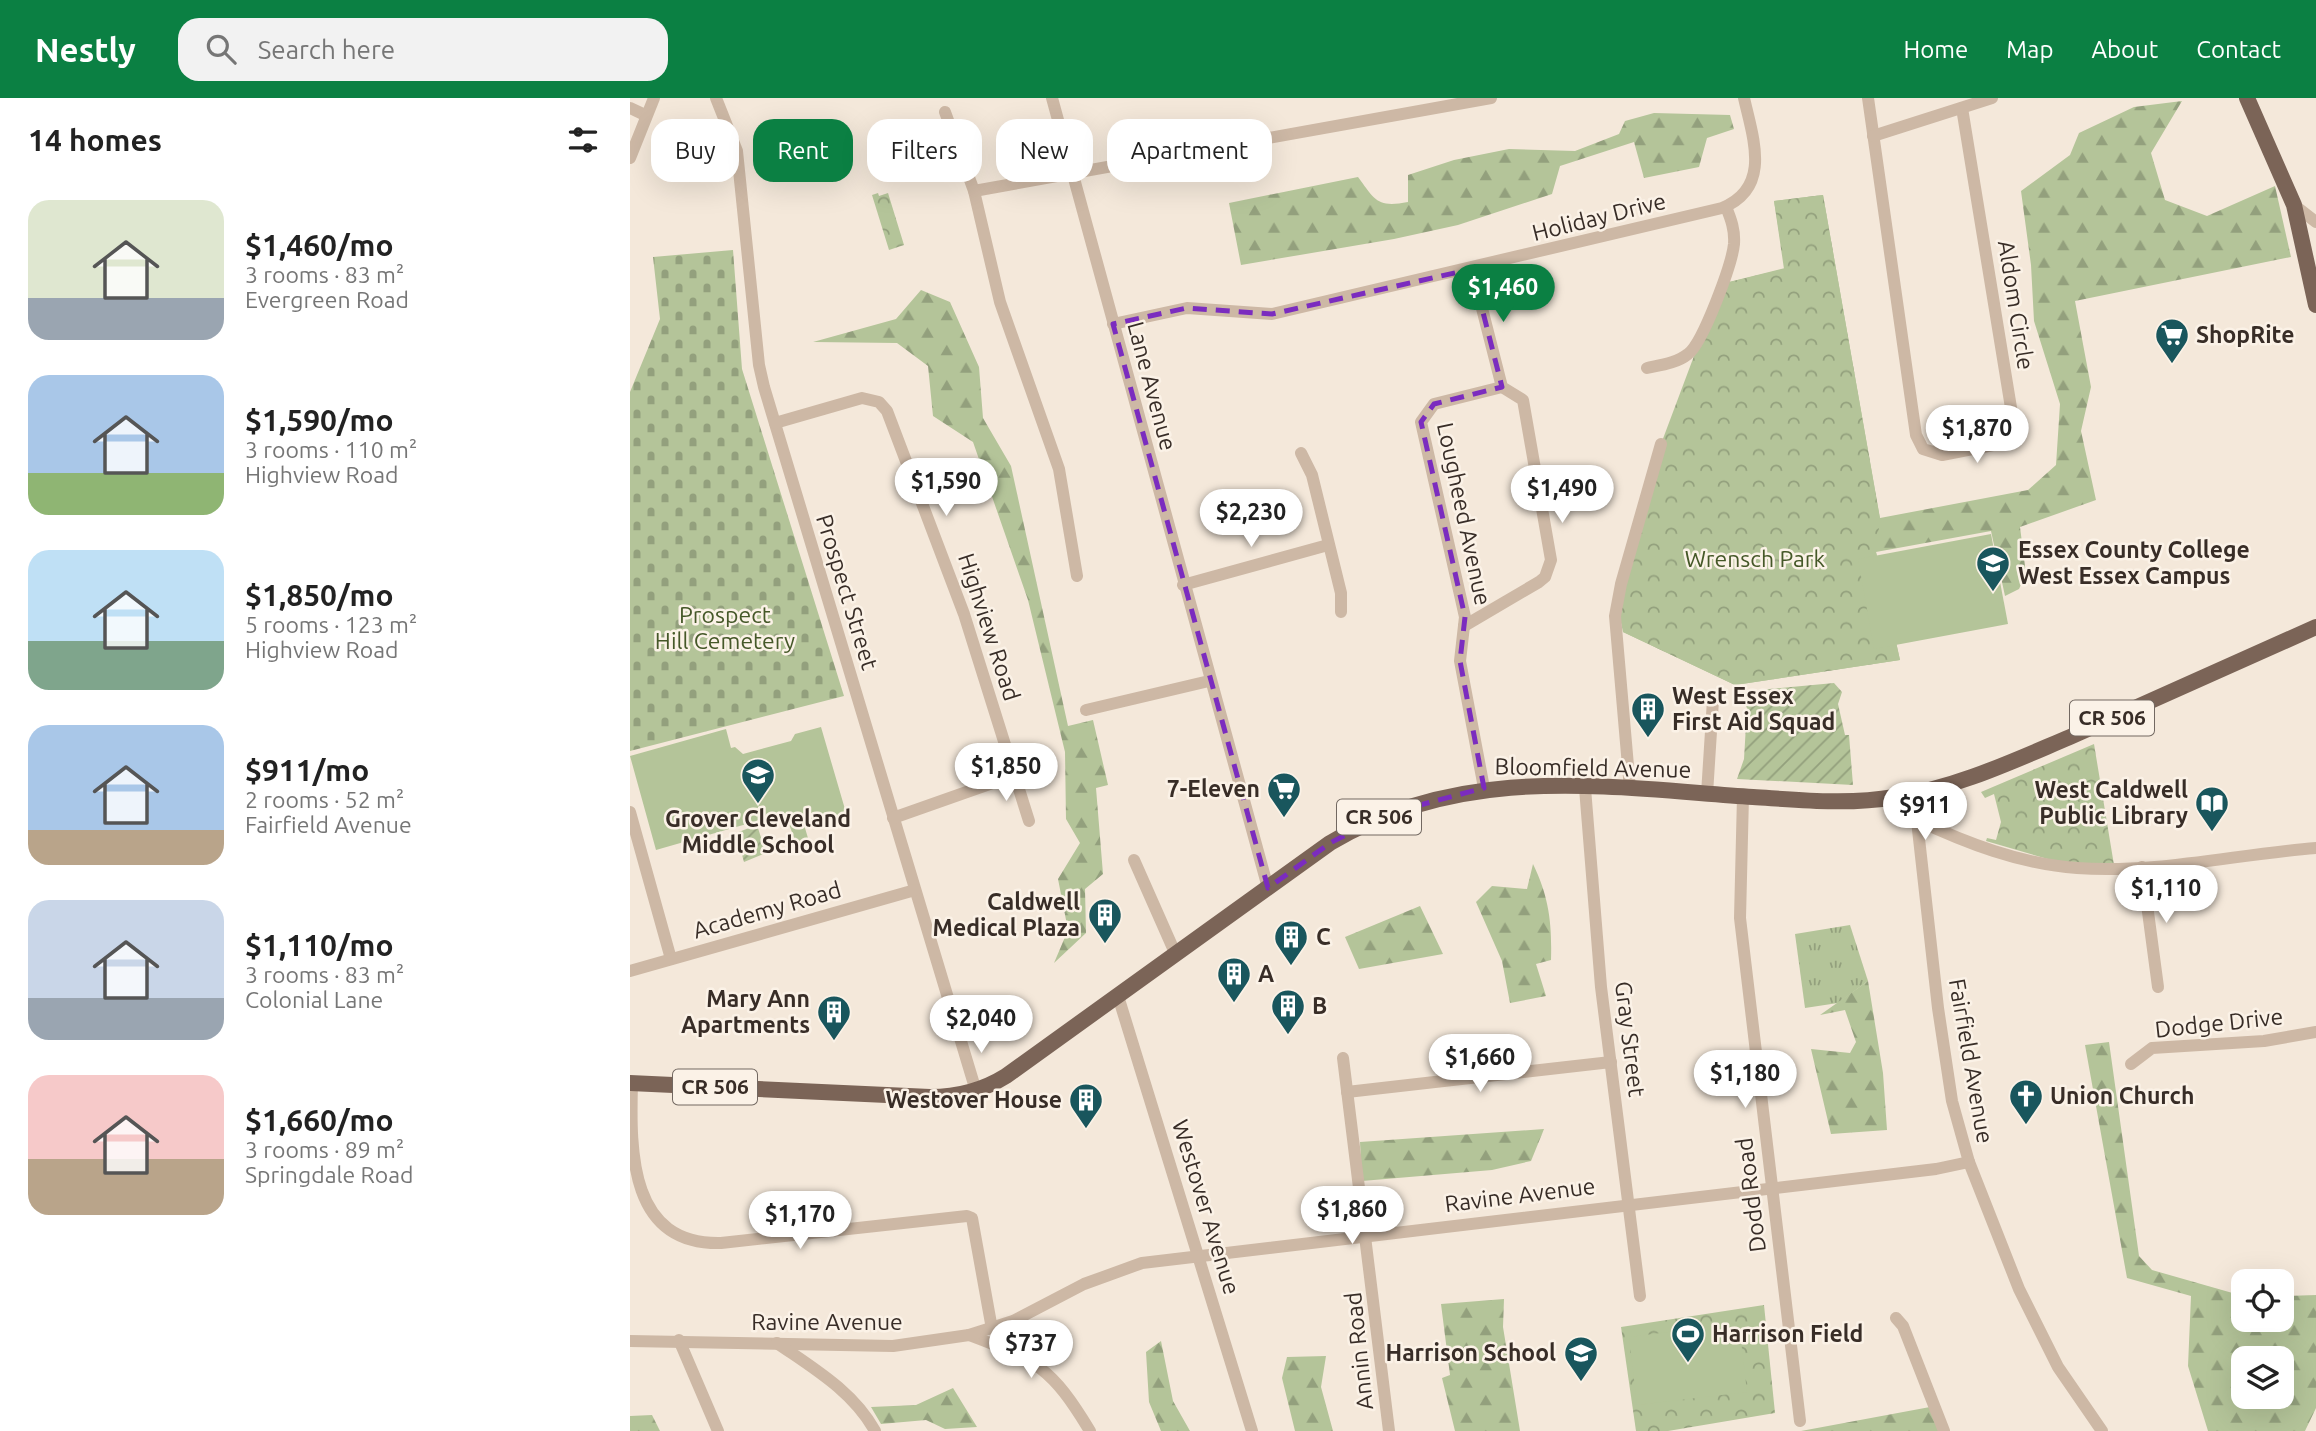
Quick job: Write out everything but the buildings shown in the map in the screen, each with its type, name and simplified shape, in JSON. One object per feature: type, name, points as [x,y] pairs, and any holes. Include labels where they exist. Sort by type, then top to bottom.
[{"type":"main road","points":[[2247,98],[2294,205],[2316,305]]},
{"type":"main road","name":"Bloomfield Avenue","points":[[631,1083],[930,1097],[955,1096],[976,1091],[1006,1076],[1331,843],[1386,814],[1432,799],[1484,789],[1630,789],[1848,802],[1914,794],[2003,765],[2316,627]]},
{"type":"street","points":[[630,158],[654,98]]},
{"type":"street","name":"Prospect Street","points":[[716,98],[737,151],[759,365],[976,1091]]},
{"type":"street","name":"Lane Avenue","points":[[1052,98],[1058,119]]},
{"type":"street","points":[[1093,168],[1441,103],[1491,98]]},
{"type":"street","points":[[1647,368],[1680,360],[1690,353],[1702,337],[1733,252],[1734,231],[1726,207],[1748,189],[1757,159],[1744,98]]},
{"type":"street","name":"Aldom Circle","points":[[1868,98],[1918,443],[1929,453],[1936,455],[1998,444],[2013,431],[2013,414],[1962,108]]},
{"type":"street","points":[[1873,136],[1993,98]]},
{"type":"street","points":[[630,107],[645,115]]},
{"type":"street","points":[[945,112],[974,191],[1006,320],[1059,469],[1077,576]]},
{"type":"street","points":[[974,191],[1021,182]]},
{"type":"street","name":"Lane Avenue","points":[[1076,182],[1209,681],[1268,888]]},
{"type":"street","points":[[2294,205],[2316,222]]},
{"type":"street","name":"Holiday Drive","points":[[1113,324],[1188,308],[1272,314],[1726,207]]},
{"type":"street","points":[[1464,626],[1539,582],[1545,577],[1551,560],[1523,400],[1502,387],[1472,269]]},
{"type":"street","name":"Lougheed Avenue","points":[[1484,789],[1460,662],[1464,626],[1463,604],[1421,422],[1434,404],[1502,387]]},
{"type":"street","name":"Highview Road","points":[[775,423],[862,398],[879,402],[887,411],[964,614],[1029,821]]},
{"type":"street","points":[[1630,789],[1615,616],[1621,584],[1661,444]]},
{"type":"street","points":[[1301,453],[1312,475],[1341,593],[1342,612]]},
{"type":"street","points":[[1184,585],[1328,545]]},
{"type":"street","points":[[1086,710],[1209,681]]},
{"type":"street","points":[[1707,794],[1713,700]]},
{"type":"street","points":[[894,818],[1015,775]]},
{"type":"street","name":"Gray Street","points":[[1585,788],[1601,987],[1631,1203],[1640,1296]]},
{"type":"street","name":"Fairfield Avenue","points":[[1914,794],[1952,1101],[1969,1162],[2025,1300],[2058,1367],[2102,1431]]},
{"type":"street","name":"Dodd Road","points":[[1743,796],[1740,918],[1800,1421]]},
{"type":"street","points":[[631,818],[671,959]]},
{"type":"street","points":[[1915,819],[1979,846],[2031,861],[2093,869],[2142,867],[2316,849]]},
{"type":"street","points":[[1134,860],[1176,955]]},
{"type":"street","points":[[2142,867],[2158,987]]},
{"type":"street","name":"Academy Road","points":[[630,971],[915,890]]},
{"type":"street","name":"Westover Avenue","points":[[1118,996],[1252,1431]]},
{"type":"street","name":"Dodge Drive","points":[[2131,1063],[2152,1048],[2264,1041],[2316,1032]]},
{"type":"street","name":"Annin Road","points":[[1343,1059],[1389,1431]]},
{"type":"street","points":[[1347,1092],[1611,1062]]},
{"type":"street","points":[[631,1083],[634,1183],[644,1206],[667,1230],[690,1240],[721,1243],[967,1216],[972,1218],[992,1329]]},
{"type":"street","name":"Ravine Avenue","points":[[630,1341],[893,1346],[992,1329],[1112,1273],[1142,1263],[1936,1169],[1969,1162]]},
{"type":"street","points":[[1896,1318],[1903,1326],[1944,1431]]},
{"type":"street","points":[[969,1335],[1015,1352],[1052,1375],[1090,1431]]},
{"type":"street","points":[[679,1340],[718,1431]]},
{"type":"street","points":[[777,1343],[835,1383],[860,1408],[875,1431]]},
{"type":"highlighted area","points":[[1472,269],[1502,387],[1434,404],[1421,422],[1465,617],[1460,661],[1484,788],[1386,814],[1330,843],[1268,888],[1113,324],[1187,308],[1272,314]]},
{"type":"green space","name":"Wrensch Park","points":[[2182,101],[2151,153],[2165,200],[2207,216],[2275,186],[2291,257],[2075,301],[2091,387],[2081,431],[2096,500],[2020,527],[2026,574],[2019,589],[2005,596],[1991,531],[1876,552],[1900,660],[1735,685],[1623,632],[1721,284],[1785,268],[1774,201],[1823,195],[1880,518],[2028,490],[2056,465],[2060,404],[2034,321],[2031,265],[2021,191],[2070,155],[2079,133],[2134,107]]},
{"type":"green space","points":[[1654,113],[1730,115],[1734,129],[1707,138],[1699,167],[1644,178],[1634,142],[1560,166],[1552,194],[1458,225],[1394,239],[1241,265],[1229,203],[1358,177],[1373,197],[1383,203],[1408,202],[1408,175],[1454,160],[1509,149],[1575,151],[1619,134],[1625,121]]},
{"type":"green space","points":[[878,193],[879,196],[888,193],[904,245],[889,250],[872,195]]},
{"type":"green space","name":"Wrensch Park","points":[[1823,195],[1880,519],[1876,552],[1900,660],[1735,685],[1623,632],[1617,605],[1661,444],[1721,284],[1784,269],[1774,201]]},
{"type":"green space","name":"Prospect Hill Cemetery","points":[[733,250],[742,369],[844,696],[630,751],[630,392],[660,319],[653,257]]},
{"type":"green space","points":[[921,290],[950,302],[979,367],[983,418],[1011,466],[1068,726],[1093,720],[1108,785],[1096,788],[1103,874],[1085,889],[1086,933],[1054,963],[1068,930],[1058,879],[1080,843],[1066,819],[1065,752],[1028,600],[973,442],[933,416],[928,366],[897,343],[813,342],[896,319]]},
{"type":"green space","points":[[1991,534],[2008,624],[1874,649],[1858,559]]},
{"type":"green space","points":[[1834,683],[1842,692],[1838,704],[1845,735],[1849,735],[1853,785],[1737,779],[1744,759],[1747,708],[1744,703],[1748,691]]},
{"type":"green space","points":[[821,727],[847,816],[805,828],[810,845],[798,849],[785,813],[656,850],[630,756],[726,729],[731,748],[735,747],[743,754],[791,741],[795,734]]},
{"type":"green space","points":[[2094,744],[2114,865],[2065,864],[1986,841],[1987,838],[1996,840],[2001,822],[1994,794],[1985,798],[1981,792]]},
{"type":"green space","points":[[757,825],[766,853],[744,862],[736,833]]},
{"type":"green space","points":[[1533,864],[1543,888],[1550,922],[1551,960],[1536,964],[1546,996],[1510,1003],[1502,961],[1476,902],[1492,886],[1527,889]]},
{"type":"green space","points":[[1420,906],[1443,954],[1359,969],[1345,937]]},
{"type":"green space","points":[[1850,925],[1868,981],[1838,1003],[1805,1008],[1795,934]]},
{"type":"green space","points":[[1868,981],[1883,1073],[1887,1130],[1831,1134],[1811,1049],[1850,1053],[1856,1042],[1845,1010],[1820,1015]]},
{"type":"green space","points":[[2109,1042],[2139,1256],[2152,1270],[2231,1293],[2231,1332],[2294,1332],[2294,1296],[2316,1295],[2316,1408],[2305,1431],[2208,1431],[2188,1366],[2191,1296],[2127,1278],[2085,1045]]},
{"type":"green space","points":[[1544,1129],[1531,1161],[1492,1170],[1362,1181],[1360,1142]]},
{"type":"green space","points":[[1504,1299],[1503,1327],[1520,1431],[1455,1431],[1442,1378],[1450,1375],[1441,1304]]},
{"type":"green space","name":"Harrison Field","points":[[1764,1305],[1775,1413],[1668,1431],[1636,1431],[1621,1327]]},
{"type":"green space","name":"Harrison Field","points":[[1739,1323],[1747,1392],[1637,1405],[1629,1337]]},
{"type":"green space","points":[[1161,1341],[1173,1401],[1190,1431],[1161,1431],[1149,1402],[1146,1352]]},
{"type":"green space","points":[[1326,1356],[1321,1387],[1333,1431],[1295,1431],[1282,1378],[1287,1357]]},
{"type":"green space","points":[[953,1388],[977,1427],[945,1429],[926,1420],[881,1424],[871,1407],[916,1405]]},
{"type":"green space","points":[[1930,1407],[1946,1431],[1801,1431]]},
{"type":"green space","points":[[652,1415],[660,1431],[630,1431],[630,1416]]},
{"type":"place","name":"ShopRite","points":[[2172,365]]},
{"type":"place","name":"Essex County College West Essex Campus","points":[[1993,593]]},
{"type":"place","name":"West Essex First Aid Squad","points":[[1648,739]]},
{"type":"place","name":"Grover Cleveland Middle School","points":[[758,805]]},
{"type":"place","name":"7-Eleven","points":[[1284,819]]},
{"type":"place","name":"West Caldwell Public Library","points":[[2212,833]]},
{"type":"place","name":"Caldwell Medical Plaza","points":[[1105,945]]},
{"type":"place","name":"C","points":[[1291,967]]},
{"type":"place","name":"A","points":[[1234,1004]]},
{"type":"place","name":"B","points":[[1288,1036]]},
{"type":"place","name":"Mary Ann Apartments","points":[[834,1042]]},
{"type":"place","name":"Union Church","points":[[2026,1126]]},
{"type":"place","name":"Westover House","points":[[1086,1130]]},
{"type":"place","name":"Harrison Field","points":[[1688,1364]]},
{"type":"place","name":"Harrison School","points":[[1581,1383]]}]
